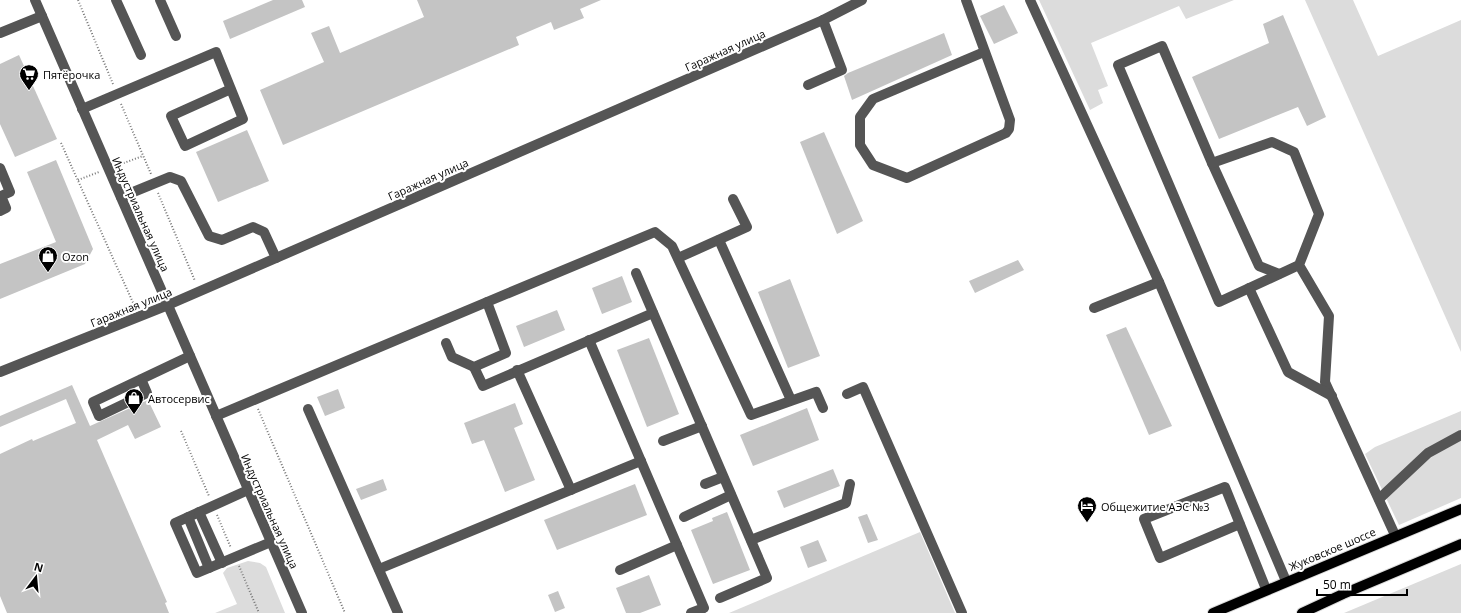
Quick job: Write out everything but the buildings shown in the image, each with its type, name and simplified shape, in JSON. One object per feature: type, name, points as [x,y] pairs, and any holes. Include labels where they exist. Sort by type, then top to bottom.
[{"type":"main road","name":"Жуковское шоссе","points":[[1213,613],[1266,589],[1461,509]]},
{"type":"main road","points":[[1302,613],[1342,594],[1461,544]]},
{"type":"street","name":"Индустриальная улица","points":[[35,0],[302,613]]},
{"type":"street","points":[[116,0],[141,55]]},
{"type":"street","points":[[160,0],[176,36]]},
{"type":"street","name":"Гаражная улица","points":[[0,372],[199,292],[823,20],[860,0]]},
{"type":"street","points":[[966,0],[1010,120],[1010,129],[1006,133],[907,178],[873,166],[860,145],[860,118],[873,99],[984,52]]},
{"type":"street","points":[[1030,0],[1159,282],[1286,581]]},
{"type":"street","points":[[0,33],[42,16]]},
{"type":"street","points":[[808,85],[842,70],[823,20]]},
{"type":"street","points":[[1212,163],[1272,142],[1294,152],[1319,214],[1300,265],[1219,302],[1118,65],[1162,46],[1212,163],[1259,266],[1279,274]]},
{"type":"street","points":[[82,109],[216,52],[231,89],[243,119],[185,146],[172,116],[231,89]]},
{"type":"street","points":[[0,168],[10,192],[1,196],[6,208],[0,211]]},
{"type":"street","points":[[121,197],[170,177],[181,181],[209,236],[222,240],[253,227],[264,232],[276,258]]},
{"type":"street","points":[[678,258],[747,227],[734,199]]},
{"type":"street","points":[[216,416],[654,232],[672,246],[751,415],[816,392],[823,408]]},
{"type":"street","points":[[719,240],[791,400]]},
{"type":"street","points":[[1300,265],[1329,316],[1325,382],[1395,535]]},
{"type":"street","points":[[636,272],[767,578],[720,598]]},
{"type":"street","points":[[1094,308],[1159,282]]},
{"type":"street","points":[[1249,288],[1288,372],[1332,396]]},
{"type":"street","points":[[474,367],[506,353],[486,302]]},
{"type":"street","points":[[446,343],[452,357],[474,367],[483,386],[517,370],[653,313]]},
{"type":"street","points":[[589,340],[704,608],[691,613]]},
{"type":"street","points":[[141,379],[148,393],[99,416],[93,402],[128,386],[134,382],[190,356]]},
{"type":"street","points":[[517,370],[571,490]]},
{"type":"street","points":[[848,394],[863,387],[962,613]]},
{"type":"street","points":[[308,409],[398,613]]},
{"type":"street","points":[[663,441],[702,426]]},
{"type":"street","points":[[1379,499],[1428,453],[1461,435]]},
{"type":"street","points":[[379,569],[641,461]]},
{"type":"street","points":[[705,484],[723,477]]},
{"type":"street","points":[[750,540],[846,503],[850,484]]},
{"type":"street","points":[[1240,524],[1160,558],[1144,519],[1225,487],[1266,589]]},
{"type":"street","points":[[248,490],[175,523],[197,573],[271,542]]},
{"type":"street","points":[[684,517],[731,495]]},
{"type":"street","points":[[199,512],[222,563]]},
{"type":"street","points":[[620,570],[677,545]]},
{"type":"path","points":[[78,0],[199,292]]},
{"type":"path","points":[[61,143],[139,317]]},
{"type":"path","points":[[254,400],[345,613]]},
{"type":"path","points":[[181,431],[259,613]]},
{"type":"shaded area","points":[[1039,0],[1234,0],[1186,19],[1179,6],[1091,43],[1108,86],[1098,90],[1103,103],[1090,110]]},
{"type":"shaded area","points":[[1305,0],[1353,0],[1378,56],[1461,20],[1461,352]]},
{"type":"shaded area","points":[[1461,411],[1461,498],[1399,525],[1365,454],[1375,447]]},
{"type":"shaded area","points":[[920,532],[955,613],[729,613]]},
{"type":"shaded area","points":[[248,561],[260,563],[266,567],[285,613],[215,613],[237,604],[223,573],[227,568]]},
{"type":"shaded area","points":[[1461,564],[1461,613],[1344,613]]},
{"type":"place","name":"Пятёрочка","points":[[29,91]]},
{"type":"place","name":"Ozon","points":[[48,273]]},
{"type":"place","name":"Автосервис","points":[[134,415]]},
{"type":"place","name":"Общежитие АЭС №3","points":[[1087,523]]}]
